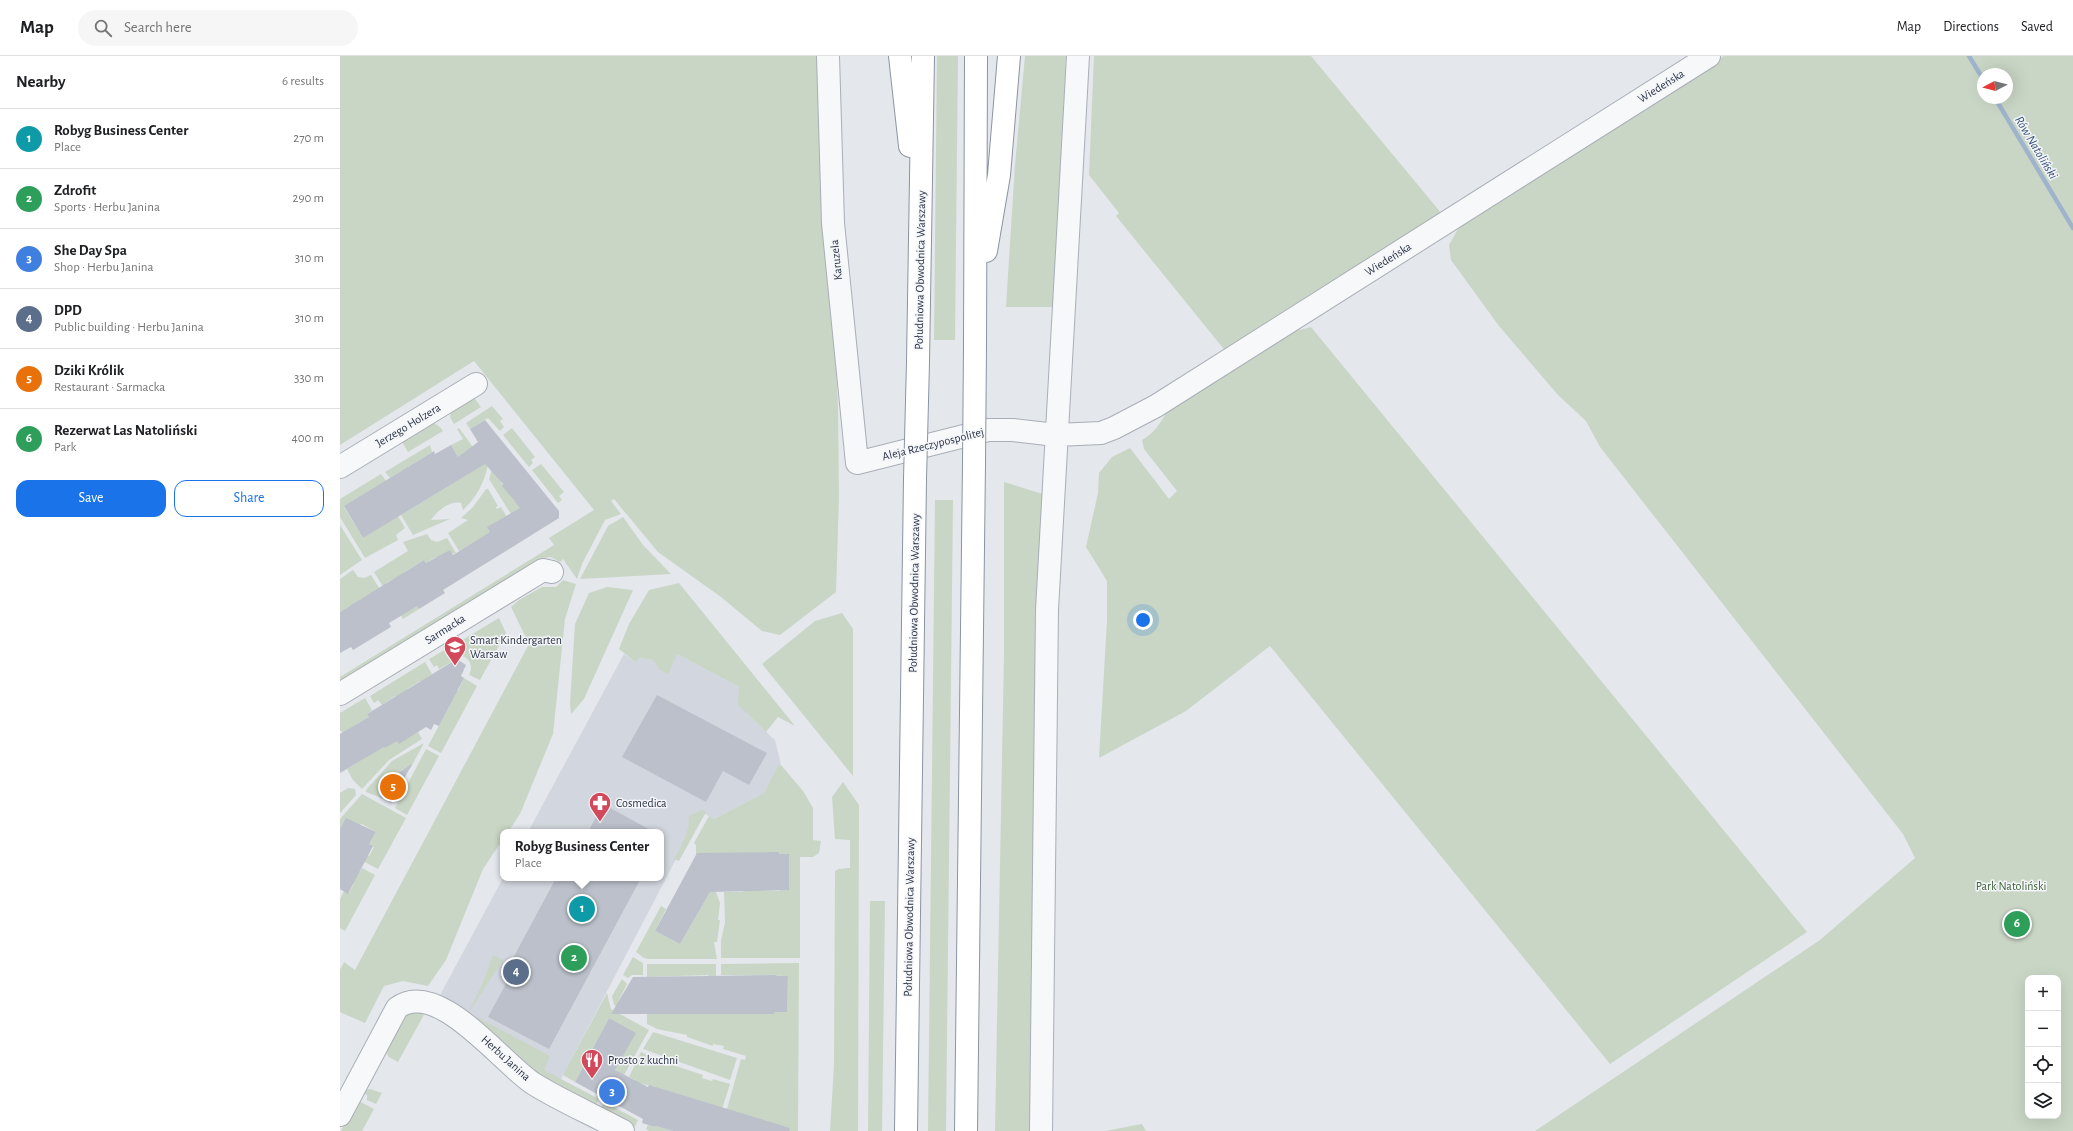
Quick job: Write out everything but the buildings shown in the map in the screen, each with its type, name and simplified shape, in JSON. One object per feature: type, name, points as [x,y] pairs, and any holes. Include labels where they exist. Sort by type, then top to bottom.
[{"type":"highway","points":[[900,56],[921,239]]},
{"type":"highway","name":"Południowa Obwodnica Warszawy","points":[[906,1131],[915,479],[921,239],[923,56]]},
{"type":"highway","points":[[966,1131],[976,317],[976,56]]},
{"type":"highway","points":[[976,317],[999,175],[1009,56]]},
{"type":"street","name":"Karuzela","points":[[828,56],[833,223],[857,463]]},
{"type":"street","points":[[1041,1131],[1046,660],[1056,434],[1078,56]]},
{"type":"street","name":"Wiedeńska","points":[[1056,434],[1101,433],[1156,406],[1709,56]]},
{"type":"street","name":"Jerzego Holzera","points":[[340,467],[476,384]]},
{"type":"street","name":"Aleja Rzeczypospolitej","points":[[857,463],[988,430],[1013,430],[1056,434]]},
{"type":"street","name":"Sarmacka","points":[[340,694],[543,570],[552,572]]},
{"type":"street","name":"Herbu Janina","points":[[340,1115],[397,1008],[410,1001],[426,1002],[454,1016],[467,1024],[516,1070],[534,1084],[623,1131]]},
{"type":"shaded area","points":[[624,654],[635,662],[640,658],[653,660],[659,669],[677,654],[739,687],[747,714],[775,740],[781,765],[778,767],[764,793],[714,819],[702,812],[557,1087],[439,997],[501,881],[664,881],[664,829],[530,829]]},
{"type":"green space","points":[[340,56],[821,56],[838,407],[839,496],[836,592],[780,635],[762,631],[721,597],[658,552],[614,499],[611,501],[621,514],[605,520],[582,564],[577,579],[563,559],[560,562],[551,557],[543,558],[340,682],[340,677],[554,545],[549,538],[594,510],[474,361],[340,445]]},
{"type":"green space","points":[[937,56],[958,56],[955,340],[934,340]]},
{"type":"green space","points":[[1025,56],[1066,56],[1054,307],[1006,307],[1015,165]]},
{"type":"green space","points":[[1094,56],[1311,56],[1442,214],[1227,353],[1116,216],[1119,213],[1089,175]]},
{"type":"green space","name":"Park Natoliński","points":[[1724,56],[2073,56],[2073,1131],[1535,1131],[1820,940],[1915,858],[1903,834],[1600,447],[1586,421],[1558,395],[1499,326],[1451,260],[1449,245],[1459,227],[1659,96]]},
{"type":"green space","points":[[1311,327],[1807,932],[1610,1064],[1270,646],[1186,711],[1099,758],[1107,620],[1107,581],[1086,547],[1098,493],[1099,473],[1112,457],[1130,448],[1169,499],[1177,491],[1144,449],[1142,440],[1157,427],[1167,411],[1288,333]]},
{"type":"green space","points":[[472,395],[481,407],[454,424],[450,417],[451,412]]},
{"type":"green space","points":[[492,406],[503,419],[500,421],[504,427],[500,431],[488,418],[470,429],[466,423]]},
{"type":"green space","points":[[432,422],[443,431],[408,452],[401,440]]},
{"type":"green space","points":[[459,428],[486,465],[488,464],[482,483],[476,495],[463,510],[461,503],[457,502],[448,505],[440,510],[431,520],[450,519],[413,535],[401,515],[468,474],[451,445],[463,439],[457,429]]},
{"type":"green space","points":[[512,428],[535,457],[531,460],[533,463],[529,467],[503,435]]},
{"type":"green space","points":[[430,445],[432,452],[390,478],[385,472]]},
{"type":"green space","points":[[541,464],[564,492],[559,496],[562,500],[558,503],[532,470]]},
{"type":"green space","points":[[492,469],[513,500],[526,510],[514,519],[489,479]]},
{"type":"green space","points":[[381,474],[386,481],[344,507],[363,538],[398,516],[405,528],[396,535],[398,540],[365,558],[340,517],[340,499]]},
{"type":"green space","points":[[1004,482],[1046,495],[1034,1131],[995,1131],[1004,653]]},
{"type":"green space","points":[[486,489],[488,489],[498,506],[496,507],[497,509],[501,507],[510,522],[505,517],[488,527],[491,533],[459,551],[448,533],[468,520],[461,518],[473,507]]},
{"type":"green space","points":[[935,500],[953,500],[946,1131],[928,1131]]},
{"type":"green space","points":[[623,517],[643,545],[671,574],[580,579],[608,526]]},
{"type":"green space","points":[[340,525],[362,560],[340,575]]},
{"type":"green space","points":[[427,534],[431,540],[437,542],[447,538],[456,553],[434,558],[426,563],[424,560],[404,572],[399,580],[397,577],[386,583],[392,594],[408,611],[417,606],[419,609],[403,619],[374,572],[408,551],[403,542]]},
{"type":"green space","points":[[353,570],[358,577],[364,578],[371,575],[383,594],[376,590],[376,592],[368,595],[355,604],[350,610],[348,607],[340,612],[340,579]]},
{"type":"green space","points":[[563,580],[576,584],[565,619],[553,734],[520,814],[510,829],[500,829],[500,844],[483,869],[446,960],[428,986],[403,981],[384,986],[365,1023],[340,1012],[340,970],[344,962],[355,970],[529,644],[511,607],[519,600],[542,587],[556,587]]},
{"type":"green space","points":[[679,583],[795,726],[778,717],[766,732],[738,705],[739,687],[677,654],[668,674],[659,669],[653,660],[640,658],[635,662],[619,649],[629,624],[649,590]]},
{"type":"green space","points":[[607,587],[633,590],[584,699],[571,714],[570,703],[575,624],[589,593]]},
{"type":"green space","points":[[842,613],[853,629],[853,776],[762,664],[815,621]]},
{"type":"green space","points":[[499,618],[506,633],[480,680],[469,675],[471,668],[470,662],[463,656],[459,655],[454,645]]},
{"type":"green space","points":[[448,648],[457,659],[439,669],[437,665],[434,667],[429,659]]},
{"type":"green space","points":[[425,662],[432,674],[422,682],[420,681],[407,689],[410,693],[398,701],[395,696],[382,705],[378,700],[374,703],[370,696]]},
{"type":"green space","points":[[464,678],[477,686],[441,753],[428,746],[449,707],[453,688],[458,691]]},
{"type":"green space","points":[[365,698],[372,710],[367,714],[369,717],[343,733],[340,730],[340,713]]},
{"type":"green space","points":[[418,732],[422,739],[389,760],[362,789],[353,780],[347,769],[367,757],[382,744],[385,748],[396,739],[399,743]]},
{"type":"green space","points":[[424,743],[410,769],[407,767],[390,778],[379,797],[366,792],[366,790],[392,761]]},
{"type":"green space","points":[[426,749],[439,756],[407,815],[395,808]]},
{"type":"green space","points":[[781,765],[803,791],[813,808],[813,840],[821,841],[819,853],[813,857],[800,857],[800,958],[721,958],[721,940],[725,923],[724,892],[743,892],[744,890],[780,891],[779,853],[696,855],[696,845],[694,843],[709,816],[714,819],[764,793],[778,766]]},
{"type":"green space","points":[[843,782],[859,805],[858,1131],[830,1131],[834,1065],[835,871],[850,868],[850,840],[835,839],[832,797]]},
{"type":"green space","points":[[348,788],[355,789],[356,795],[340,813],[340,793]]},
{"type":"green space","points":[[362,794],[406,818],[378,869],[361,860],[364,854],[369,856],[374,847],[369,844],[376,832],[362,824],[340,829],[340,819]]},
{"type":"green space","points":[[702,810],[706,812],[679,861],[674,859],[685,839],[689,816]]},
{"type":"green space","points":[[362,868],[375,875],[345,931],[340,928],[340,899],[344,891],[349,893],[354,884],[349,881],[355,870],[360,872]]},
{"type":"green space","points":[[710,892],[716,892],[720,903],[718,920],[720,920],[717,942],[714,942],[717,959],[649,959],[644,958],[636,952],[661,906],[666,909],[655,931],[680,944]]},
{"type":"green space","points":[[870,901],[885,901],[882,1131],[868,1131]]},
{"type":"green space","points":[[493,955],[503,960],[467,1015],[482,985]]},
{"type":"green space","points":[[633,957],[643,963],[643,975],[632,975],[628,978],[623,975]]},
{"type":"green space","points":[[799,963],[798,1131],[786,1131],[727,1109],[741,1059],[745,1060],[746,1056],[723,1049],[724,1046],[713,1044],[713,1046],[687,1037],[687,1035],[657,1029],[647,1024],[647,1014],[774,1014],[774,1012],[787,1012],[788,976],[721,975],[721,964]]},
{"type":"green space","points":[[647,964],[716,964],[716,977],[709,977],[708,975],[647,977]]},
{"type":"green space","points":[[622,979],[627,984],[618,1002],[628,1007],[625,1012],[614,1005],[612,996]]},
{"type":"green space","points":[[607,993],[611,1009],[649,1030],[624,1075],[615,1070],[635,1033],[609,1018],[575,1082],[563,1075]]},
{"type":"green space","points":[[426,1011],[398,1062],[389,1057],[385,1051],[402,1016],[408,1013]]},
{"type":"green space","points":[[477,1017],[550,1056],[544,1070],[599,1099],[595,1107],[541,1079],[475,1020]]},
{"type":"green space","points":[[653,1032],[737,1058],[730,1080],[643,1049]]},
{"type":"green space","points":[[641,1052],[656,1059],[655,1063],[667,1066],[670,1064],[703,1075],[702,1078],[712,1081],[713,1079],[730,1084],[722,1109],[720,1107],[656,1089],[656,1087],[634,1082],[635,1080],[629,1077]]},
{"type":"green space","points":[[370,1089],[382,1093],[376,1104],[367,1100],[367,1095],[361,1092]]},
{"type":"green space","points":[[357,1100],[374,1109],[362,1131],[341,1131]]},
{"type":"green space","points":[[604,1102],[638,1120],[634,1128],[600,1110]]},
{"type":"green space","points":[[1142,1124],[1146,1131],[1105,1131]]},
{"type":"green space","points":[[648,1125],[673,1131],[649,1131],[646,1129]]},
{"type":"waterway","name":"Rów Natoliński","points":[[1969,56],[1977,69]]},
{"type":"waterway","name":"Rów Natoliński","points":[[1999,104],[2073,228]]},
{"type":"place","name":"Smart Kindergarten Warsaw","points":[[455,666]]},
{"type":"place","name":"Dziki Królik","points":[[393,787]]},
{"type":"place","name":"Cosmedica","points":[[600,822]]},
{"type":"place","name":"Robyg Business Center","points":[[582,909]]},
{"type":"place","name":"Rezerwat Las Natoliński","points":[[2017,924]]},
{"type":"place","name":"Zdrofit","points":[[574,958]]},
{"type":"place","name":"DPD","points":[[516,972]]},
{"type":"place","name":"Prosto z kuchni","points":[[592,1080]]},
{"type":"place","name":"She Day Spa","points":[[612,1092]]}]
